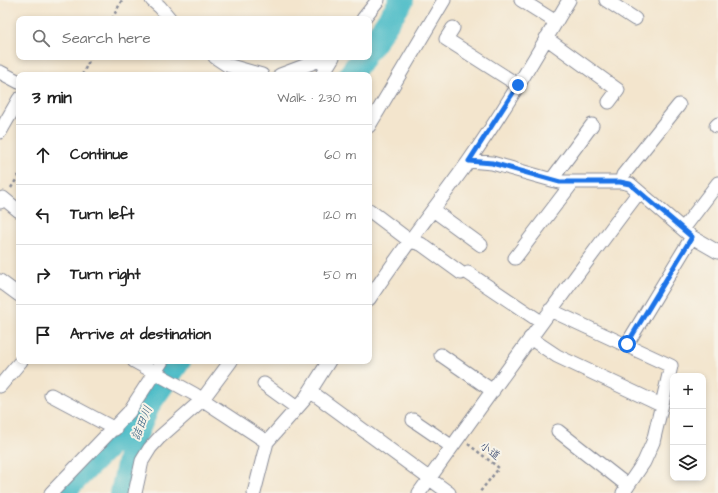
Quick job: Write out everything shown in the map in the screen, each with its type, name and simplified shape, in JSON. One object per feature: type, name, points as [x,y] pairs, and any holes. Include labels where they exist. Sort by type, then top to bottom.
[{"type":"street","points":[[152,0],[168,16]]},
{"type":"street","points":[[365,16],[378,0]]},
{"type":"street","points":[[372,121],[444,0]]},
{"type":"street","points":[[521,0],[556,22]]},
{"type":"street","points":[[372,294],[469,161],[518,85],[569,0]]},
{"type":"street","points":[[606,0],[635,20]]},
{"type":"street","points":[[453,28],[446,39],[518,85]]},
{"type":"street","points":[[546,38],[618,90],[609,102]]},
{"type":"street","points":[[220,60],[227,65],[252,72]]},
{"type":"street","points":[[288,72],[320,60]]},
{"type":"street","points":[[324,72],[331,60]]},
{"type":"street","points":[[0,72],[16,80]]},
{"type":"street","points":[[0,132],[4,116],[16,102]]},
{"type":"street","points":[[620,182],[623,175],[679,105]]},
{"type":"street","points":[[552,179],[592,125]]},
{"type":"street","points":[[469,161],[492,163],[552,179],[573,182],[620,182],[630,184],[688,233],[718,252]]},
{"type":"street","points":[[515,258],[573,182]]},
{"type":"street","points":[[627,344],[688,233],[718,183]]},
{"type":"street","points":[[419,493],[456,448],[493,391],[541,322],[640,192]]},
{"type":"street","points":[[0,202],[3,198],[16,209]]},
{"type":"street","points":[[433,210],[481,245]]},
{"type":"street","points":[[372,212],[410,241],[421,244],[541,322]]},
{"type":"street","points":[[0,281],[16,293]]},
{"type":"street","points":[[550,310],[627,344],[671,366],[653,442],[644,462],[625,489],[558,431]]},
{"type":"street","points":[[530,338],[557,356],[661,405]]},
{"type":"street","points":[[441,355],[493,391]]},
{"type":"street","points":[[0,386],[18,364]]},
{"type":"street","points":[[143,364],[159,369],[178,384],[267,442]]},
{"type":"street","points":[[135,493],[142,461],[150,448],[160,437],[202,400],[229,364]]},
{"type":"street","points":[[254,493],[267,442],[297,408],[327,364]]},
{"type":"street","points":[[50,493],[115,429],[129,412],[159,369]]},
{"type":"street","points":[[264,384],[297,408]]},
{"type":"street","points":[[310,391],[448,493]]},
{"type":"street","points":[[51,395],[115,429]]},
{"type":"street","points":[[413,420],[456,448]]},
{"type":"path","points":[[114,16],[122,0]]},
{"type":"path","points":[[84,72],[90,60]]},
{"type":"path","name":"小道","points":[[456,448],[466,444],[499,468],[480,493]]},
{"type":"waterway","name":"詰田川","points":[[372,45],[402,0]]},
{"type":"waterway","name":"詰田川","points":[[352,72],[361,60]]},
{"type":"waterway","name":"詰田川","points":[[122,493],[133,441],[149,404],[177,364]]},
{"type":"waterway","points":[[62,493],[139,415]]},
{"type":"route","points":[[518,85],[469,161],[492,163],[560,182],[620,182],[630,184],[692,237],[627,344]]}]
